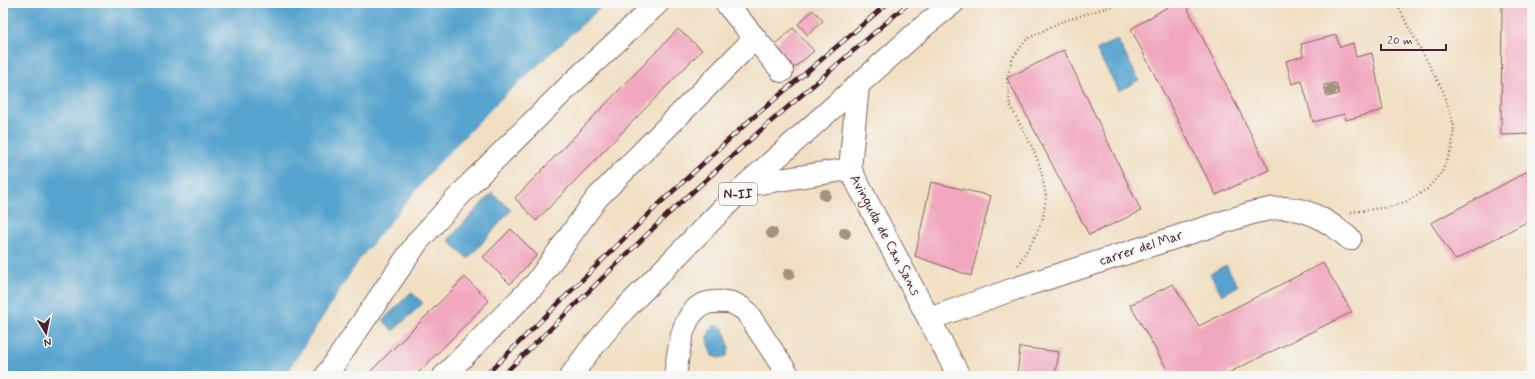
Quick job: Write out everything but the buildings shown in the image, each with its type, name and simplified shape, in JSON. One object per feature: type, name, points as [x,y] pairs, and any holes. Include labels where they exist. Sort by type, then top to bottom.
[{"type":"street","points":[[326,376],[418,241],[471,183],[571,84],[658,3]]},
{"type":"street","points":[[726,3],[782,71]]},
{"type":"street","name":"N-II","points":[[571,376],[589,351],[625,309],[746,185],[923,27],[953,3]]},
{"type":"street","points":[[444,376],[536,283],[597,198],[755,38]]},
{"type":"street","name":"Avinguda de Can Sans","points":[[858,86],[850,169],[959,376]]},
{"type":"street","points":[[746,185],[850,169]]},
{"type":"street","name":"carrer del Mar","points":[[929,319],[1017,288],[1255,212],[1279,208],[1293,209],[1321,217],[1350,239]]},
{"type":"street","points":[[674,376],[683,330],[693,312],[706,302],[721,301],[735,303],[746,311],[789,376]]},
{"type":"path","points":[[1017,288],[1014,273],[1022,256],[1036,235],[1043,218],[1046,196],[1041,169],[1034,151],[1010,105],[1007,78],[1012,59],[1027,39],[1058,23],[1121,3]]},
{"type":"path","points":[[1321,217],[1390,207],[1408,201],[1427,189],[1442,172],[1452,148],[1454,126],[1442,91],[1396,3]]},
{"type":"water","points":[[3,3],[606,3],[500,100],[435,167],[360,259],[285,376],[3,376]]},
{"type":"water","points":[[1117,39],[1139,80],[1119,91],[1096,50]]},
{"type":"water","points":[[492,193],[511,210],[468,259],[448,240]]},
{"type":"water","points":[[1226,265],[1238,286],[1222,295],[1210,274]]},
{"type":"water","points":[[411,292],[423,303],[393,331],[383,320]]},
{"type":"water","points":[[715,325],[724,329],[729,347],[727,356],[719,358],[712,356],[708,343],[709,332]]},
{"type":"pier","points":[[606,3],[608,3],[501,101],[437,168],[362,260],[288,376],[285,376],[360,259],[435,167],[500,100]]},
{"type":"railway","points":[[485,376],[658,205],[749,121],[888,3]]},
{"type":"railway","points":[[502,376],[666,216],[761,130],[909,3]]}]
